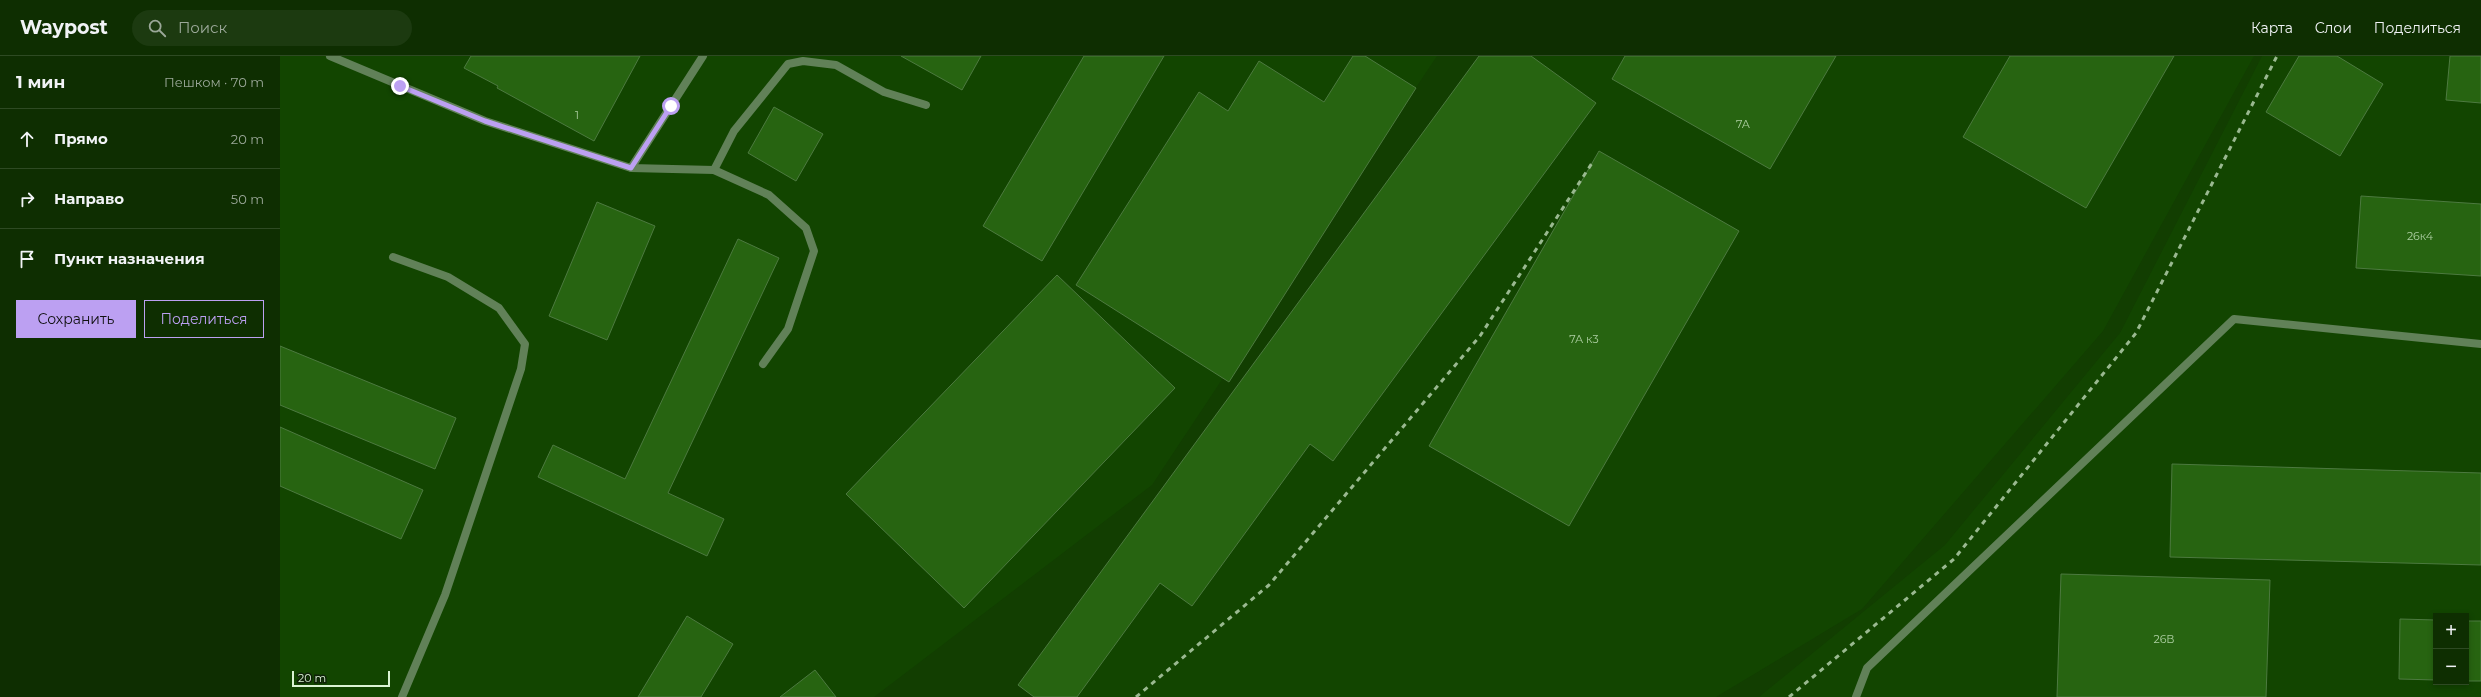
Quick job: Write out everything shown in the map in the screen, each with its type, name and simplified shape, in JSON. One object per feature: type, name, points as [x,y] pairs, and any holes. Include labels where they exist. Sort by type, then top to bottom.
[{"type":"lane","points":[[330,56],[485,121],[631,168],[714,170],[769,195],[806,228],[814,251],[788,329],[763,364]]},
{"type":"lane","points":[[631,168],[703,56]]},
{"type":"lane","points":[[714,170],[734,131],[788,64],[803,61],[836,66],[884,92],[926,105]]},
{"type":"lane","points":[[393,257],[448,277],[499,308],[525,344],[521,369],[445,595],[402,697]]},
{"type":"lane","points":[[1856,697],[1867,668],[2234,319],[2481,344]]},
{"type":"shaded area","points":[[280,56],[1437,56],[1152,485],[874,697],[280,697]]},
{"type":"shaded area","points":[[1501,56],[2254,56],[2103,331],[1862,609],[1716,697],[1046,697]]},
{"type":"shaded area","points":[[2262,56],[2481,56],[2481,697],[1759,697],[1945,545],[2120,333]]},
{"type":"building","points":[[471,56],[640,56],[594,141],[497,88],[498,86],[464,68]]},
{"type":"building","points":[[901,56],[981,56],[962,90]]},
{"type":"building","points":[[1084,56],[1164,56],[1042,261],[983,226]]},
{"type":"building","points":[[1353,56],[1365,56],[1416,88],[1229,382],[1076,285],[1199,92],[1228,111],[1259,61],[1324,102]]},
{"type":"building","points":[[1479,56],[1531,56],[1596,103],[1333,461],[1310,444],[1192,606],[1160,583],[1077,697],[1034,697],[1018,685]]},
{"type":"building","points":[[1625,56],[1836,56],[1770,169],[1612,79]]},
{"type":"building","points":[[2010,56],[2174,56],[2086,208],[1963,137]]},
{"type":"building","points":[[2299,56],[2337,56],[2383,84],[2340,156],[2266,112]]},
{"type":"building","points":[[2450,56],[2481,56],[2481,103],[2446,100]]},
{"type":"building","points":[[774,107],[823,134],[796,181],[748,153]]},
{"type":"building","points":[[1599,151],[1739,231],[1569,526],[1429,446]]},
{"type":"building","points":[[2361,196],[2481,204],[2481,276],[2356,268]]},
{"type":"building","points":[[597,202],[655,226],[607,340],[549,316]]},
{"type":"building","points":[[738,239],[779,258],[668,493],[724,519],[707,556],[538,477],[553,445],[625,479]]},
{"type":"building","points":[[1057,275],[1175,388],[964,608],[846,494]]},
{"type":"building","points":[[280,346],[456,418],[435,469],[280,405]]},
{"type":"building","points":[[280,427],[423,490],[401,539],[280,486]]},
{"type":"building","points":[[2172,464],[2481,473],[2481,565],[2170,557]]},
{"type":"building","points":[[2061,574],[2270,580],[2266,697],[2057,697]]},
{"type":"building","points":[[687,616],[733,644],[701,697],[638,697]]},
{"type":"building","points":[[2400,619],[2433,620],[2433,680],[2399,679]]},
{"type":"building","points":[[2469,621],[2481,621],[2481,681],[2469,681]]},
{"type":"building","points":[[815,670],[836,697],[780,697]]},
{"type":"railway","points":[[1789,697],[1954,559],[2136,333],[2277,56]]},
{"type":"railway","points":[[1136,697],[1269,585],[1480,336],[1594,160]]},
{"type":"route","points":[[400,86],[485,121],[631,168],[671,106]]}]
